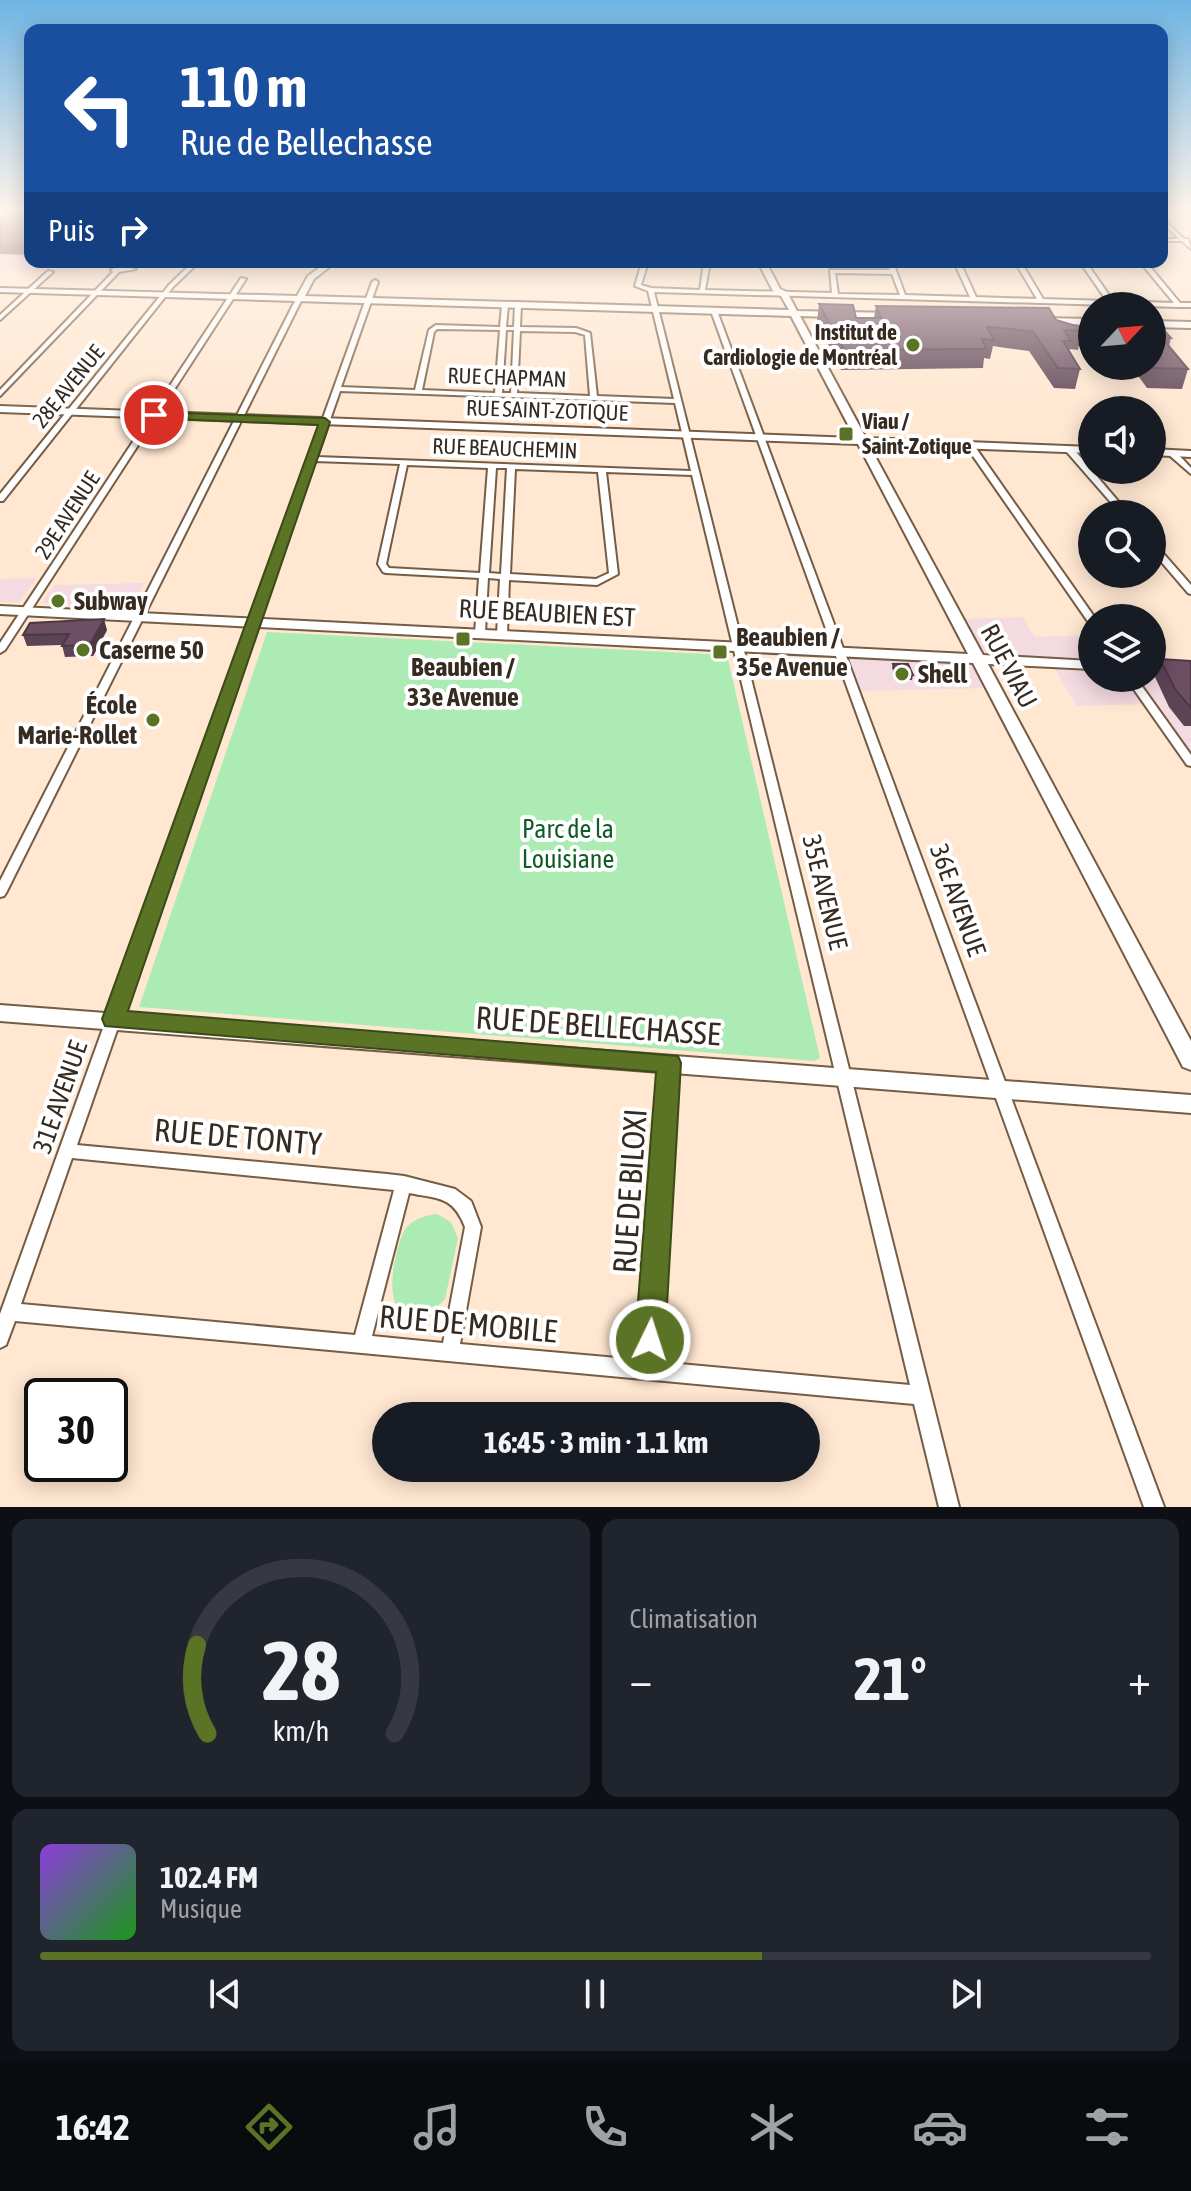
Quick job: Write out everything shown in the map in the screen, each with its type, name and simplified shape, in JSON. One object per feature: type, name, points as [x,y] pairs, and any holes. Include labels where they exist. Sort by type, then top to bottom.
[{"type":"street","points":[[0,318],[39,282]]},
{"type":"street","points":[[0,394],[106,282]]},
{"type":"street","name":"28E AVENUE","points":[[0,499],[176,282]]},
{"type":"street","name":"29E AVENUE","points":[[0,650],[241,282]]},
{"type":"street","points":[[0,893],[308,282]]},
{"type":"street","name":"31E AVENUE","points":[[0,1339],[375,282]]},
{"type":"street","name":"35E AVENUE","points":[[639,282],[638,286],[651,290],[949,1507]]},
{"type":"street","points":[[702,292],[704,282]]},
{"type":"street","points":[[773,282],[777,291],[784,294]]},
{"type":"street","points":[[782,282],[787,292],[784,294]]},
{"type":"street","points":[[833,282],[835,295]]},
{"type":"street","points":[[897,282],[903,297]]},
{"type":"street","points":[[966,282],[974,299]]},
{"type":"street","points":[[1030,282],[1041,301]]},
{"type":"street","points":[[1160,282],[1179,305]]},
{"type":"street","points":[[0,290],[901,317]]},
{"type":"street","points":[[651,290],[1078,302]]},
{"type":"street","name":"RUE VIAU","points":[[784,294],[1191,1061]]},
{"type":"street","points":[[1016,300],[1025,310]]},
{"type":"street","points":[[498,395],[505,305]]},
{"type":"street","points":[[514,396],[518,305]]},
{"type":"street","points":[[1166,305],[1191,305]]},
{"type":"street","name":"36E AVENUE","points":[[714,311],[1154,1507]]},
{"type":"street","points":[[1033,319],[1078,321]]},
{"type":"street","points":[[1166,324],[1191,325]]},
{"type":"street","points":[[418,392],[432,328],[503,327],[587,333],[594,398]]},
{"type":"street","name":"RUE CHAPMAN","points":[[336,389],[677,401]]},
{"type":"street","name":"RUE SAINT-ZOTIQUE","points":[[0,409],[1078,449]]},
{"type":"street","points":[[970,446],[1080,604]]},
{"type":"street","points":[[1069,449],[1113,500]]},
{"type":"street","points":[[1166,453],[1191,454]]},
{"type":"street","points":[[1172,453],[1191,472]]},
{"type":"street","name":"RUE BEAUCHEMIN","points":[[312,459],[696,473]]},
{"type":"street","points":[[404,462],[382,564],[386,570],[597,582],[614,574],[602,469]]},
{"type":"street","points":[[480,633],[492,465]]},
{"type":"street","points":[[502,634],[511,466]]},
{"type":"street","points":[[1166,562],[1191,591]]},
{"type":"street","name":"RUE BEAUBIEN EST","points":[[0,610],[1078,664]]},
{"type":"street","points":[[1166,669],[1191,670]]},
{"type":"street","points":[[1141,692],[1191,763]]},
{"type":"street","name":"RUE DE BELLECHASSE","points":[[0,1013],[113,1019],[1191,1104]]},
{"type":"street","name":"RUE DE BILOXI","points":[[648,1370],[669,1063]]},
{"type":"street","name":"RUE DE TONTY","points":[[66,1151],[404,1183],[449,1194],[465,1206],[473,1227],[450,1351]]},
{"type":"street","points":[[361,1345],[404,1183]]},
{"type":"street","name":"RUE DE MOBILE","points":[[10,1312],[450,1351],[902,1396],[921,1395]]},
{"type":"shaded area","points":[[36,578],[20,602],[0,602],[0,579]]},
{"type":"shaded area","points":[[145,583],[130,608],[42,603],[54,585]]},
{"type":"shaded area","points":[[1023,617],[1034,637],[1078,635],[1078,692],[1166,692],[1166,668],[1191,670],[1191,763],[1149,704],[1077,706],[1053,666],[980,664],[991,688],[856,691],[845,654],[970,655],[955,619]]},
{"type":"green space","name":"Parc de la Louisiane","points":[[267,632],[727,655],[820,1058],[814,1061],[139,1007]]},
{"type":"green space","points":[[437,1214],[451,1222],[458,1238],[445,1299],[431,1313],[404,1314],[394,1298],[392,1287],[401,1239],[410,1224]]},
{"type":"building","points":[[819,304],[853,305],[856,318],[881,318],[876,306],[1049,308],[1056,320],[1078,327],[1078,331],[1064,330],[1071,341],[1063,341],[1078,369],[1058,368],[1033,332],[987,327],[994,340],[982,339],[986,349],[844,350]]},
{"type":"building","points":[[1166,343],[1188,369],[1166,368]]},
{"type":"building","points":[[104,619],[90,645],[62,646],[69,634],[23,635],[30,623]]},
{"type":"building","points":[[1166,659],[1191,661],[1191,708],[1175,689],[1166,671]]},
{"type":"building","points":[[893,664],[908,664],[913,675],[898,676]]},
{"type":"place","name":"Institut de Cardiologie de Montréal","points":[[913,345]]},
{"type":"place","name":"Viau / Saint-Zotique","points":[[846,434]]},
{"type":"place","name":"Subway","points":[[58,601]]},
{"type":"place","name":"Beaubien / 33e Avenue","points":[[463,639]]},
{"type":"place","name":"Caserne 50","points":[[83,650]]},
{"type":"place","name":"Beaubien / 35e Avenue","points":[[720,652]]},
{"type":"place","name":"Shell","points":[[902,674]]},
{"type":"place","name":"École Marie-Rollet","points":[[153,720]]},
{"type":"route","points":[[154,415],[325,422],[113,1019],[669,1063],[650,1340]]}]
